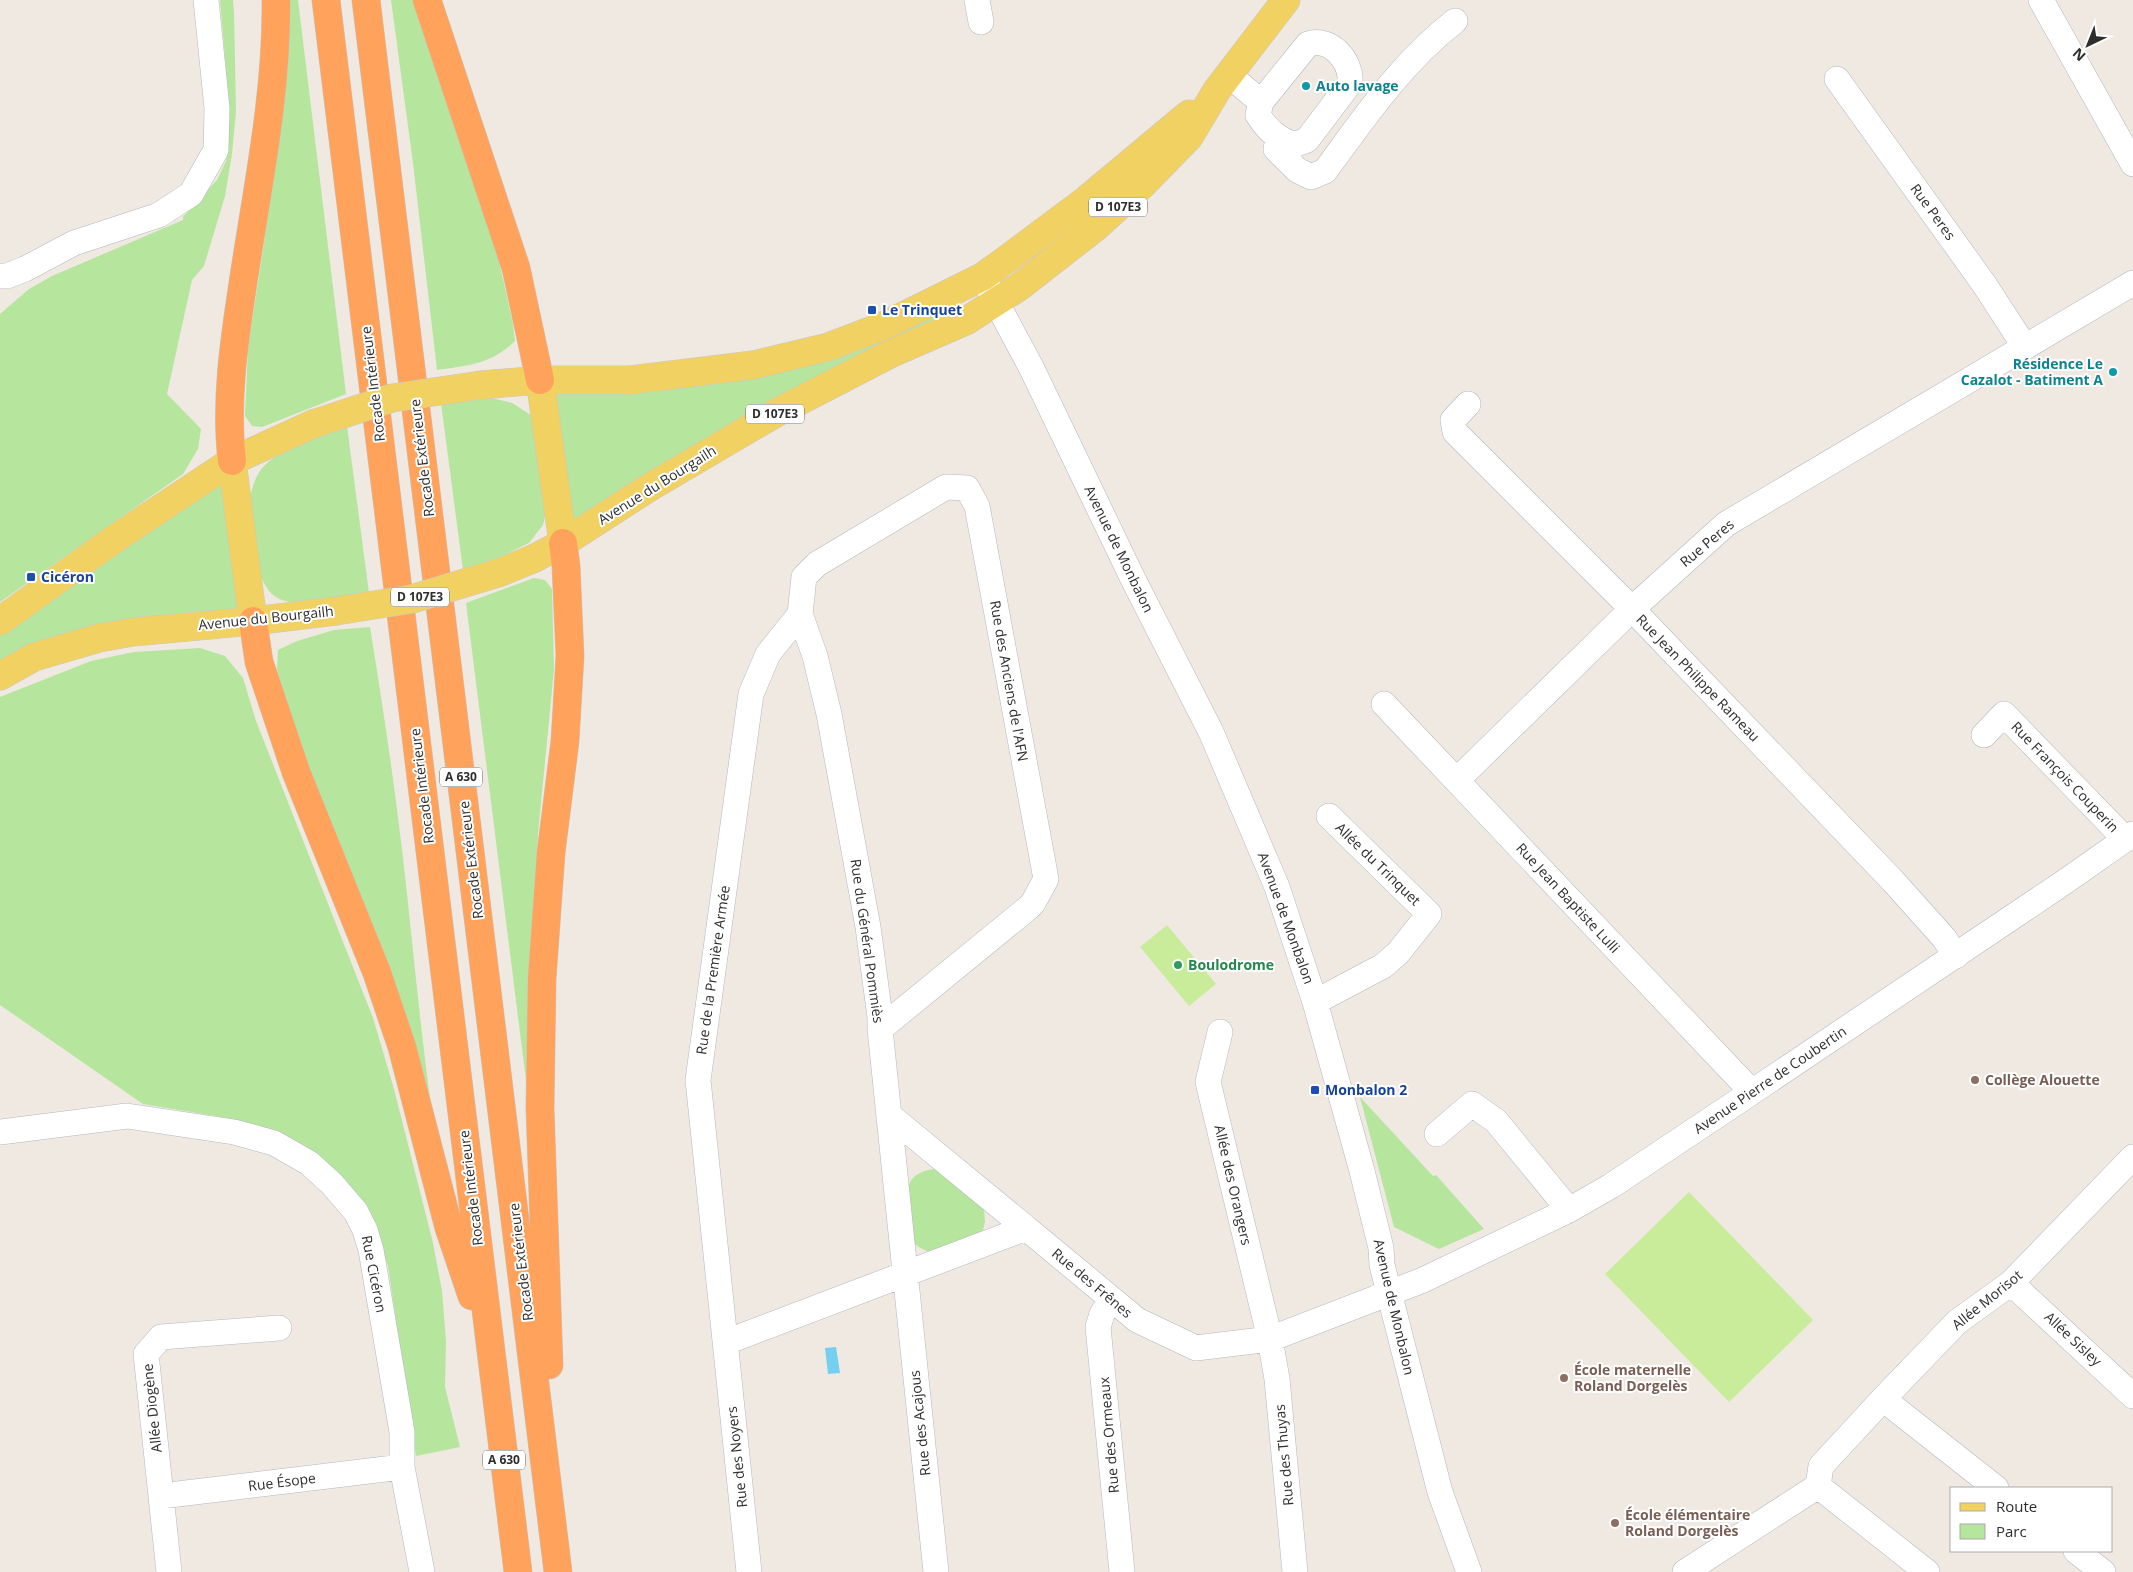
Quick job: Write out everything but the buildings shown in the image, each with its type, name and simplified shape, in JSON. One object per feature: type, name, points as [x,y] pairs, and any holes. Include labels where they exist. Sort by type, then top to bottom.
[{"type":"highway","points":[[232,461],[228,431],[232,366],[266,144],[274,70],[276,0]]},
{"type":"highway","name":"Rocade Intérieure","points":[[326,0],[518,1572]]},
{"type":"highway","name":"Rocade Extérieure","points":[[366,0],[558,1564]]},
{"type":"highway","points":[[427,0],[516,268],[540,380]]},
{"type":"highway","points":[[558,1564],[540,1108],[543,969],[551,853],[565,741],[570,656],[566,566],[563,543]]},
{"type":"highway","points":[[253,621],[259,662],[296,772],[377,973],[402,1047],[423,1121],[449,1228],[490,1347]]},
{"type":"main road","name":"Avenue du Bourgailh","points":[[0,676],[34,657],[99,638],[133,632],[336,611],[412,599],[500,572],[535,558],[563,543],[650,487],[776,413],[890,354],[966,321],[997,302],[1096,227],[1142,185],[1189,137],[1223,82],[1286,0]]},
{"type":"main road","name":"Avenue du Bourgailh","points":[[0,621],[113,540],[232,461],[313,424],[392,398],[481,385],[540,380],[630,380],[752,365],[828,347],[883,326],[982,277],[1086,200],[1223,82]]},
{"type":"main road","points":[[540,380],[563,543]]},
{"type":"main road","points":[[232,461],[253,621]]},
{"type":"street","points":[[0,276],[25,270],[74,243],[158,215],[191,194],[216,150],[217,108],[206,0]]},
{"type":"street","points":[[2041,0],[2133,164]]},
{"type":"street","points":[[1278,138],[1276,149],[1298,170],[1310,177],[1325,171],[1388,87],[1437,35],[1455,21]]},
{"type":"street","points":[[1322,41],[1344,58],[1351,73],[1350,83],[1307,140],[1294,145],[1278,138],[1267,129],[1258,115],[1261,102],[1308,44],[1322,41]]},
{"type":"street","name":"Rue Peres","points":[[1837,79],[1984,284],[2025,347]]},
{"type":"street","points":[[1223,82],[1261,102]]},
{"type":"street","name":"Avenue de Monbalon","points":[[982,277],[1032,369],[1133,580],[1210,732],[1277,887],[1315,1002],[1362,1171],[1381,1248],[1382,1265],[1440,1492],[1469,1572]]},
{"type":"street","name":"Rue Peres","points":[[1457,780],[1632,610],[1726,524],[2133,283]]},
{"type":"street","name":"Rue Jean Philippe Rameau","points":[[1468,404],[1453,420],[1456,432],[1632,610],[1893,881],[1944,938],[1956,956]]},
{"type":"street","name":"Rue des Anciens de l'AFN","points":[[800,614],[804,577],[817,564],[946,487],[967,488],[977,506],[1046,879],[1033,903],[1028,908],[880,1029]]},
{"type":"street","name":"Rue du Général Pommiès","points":[[800,614],[815,656],[828,714],[868,927],[890,1116],[905,1274]]},
{"type":"street","name":"Rue de la Première Armée","points":[[726,1342],[698,1080],[751,694],[768,654],[800,614]]},
{"type":"street","name":"Rue Jean Baptiste Lulli","points":[[1384,704],[1752,1092]]},
{"type":"street","name":"Rue François Couperin","points":[[1984,735],[2004,714],[2129,837]]},
{"type":"street","name":"Allée du Trinquet","points":[[1315,1002],[1383,966],[1398,953],[1430,914],[1330,816]]},
{"type":"street","name":"Avenue Pierre de Coubertin","points":[[1389,1293],[1423,1280],[1569,1210],[1611,1186],[1956,956],[2129,837]]},
{"type":"street","name":"Allée des Orangers","points":[[1220,1032],[1208,1082],[1270,1339]]},
{"type":"street","points":[[1437,1134],[1472,1104],[1496,1121],[1569,1210]]},
{"type":"street","name":"Rue Cicéron","points":[[0,1132],[127,1116],[234,1132],[258,1138],[295,1153],[320,1172],[356,1212],[365,1230],[371,1250],[402,1432],[402,1468],[422,1572]]},
{"type":"street","name":"Rue des Frênes","points":[[890,1116],[1137,1320],[1196,1348],[1270,1339],[1389,1293]]},
{"type":"street","name":"Allée Morisot","points":[[1818,1486],[1821,1466],[1883,1399],[1957,1322],[2011,1283],[2133,1157]]},
{"type":"street","points":[[726,1342],[1026,1228]]},
{"type":"street","name":"Rue des Acajous","points":[[905,1274],[936,1572]]},
{"type":"street","name":"Allée Sisley","points":[[2011,1283],[2133,1396]]},
{"type":"street","name":"Rue des Ormeaux","points":[[1111,1300],[1102,1314],[1098,1327],[1122,1572]]},
{"type":"street","name":"Allée Diogène","points":[[169,1572],[146,1354],[161,1337],[279,1328]]},
{"type":"street","name":"Rue des Thuyas","points":[[1270,1339],[1277,1379],[1295,1572]]},
{"type":"street","name":"Rue des Noyers","points":[[726,1342],[749,1572]]},
{"type":"street","points":[[1883,1399],[1995,1487]]},
{"type":"street","name":"Rue Ésope","points":[[161,1496],[402,1468]]},
{"type":"street","points":[[1685,1572],[1818,1486],[1927,1572]]},
{"type":"street","points":[[2077,1552],[2103,1572]]},
{"type":"green space","points":[[220,0],[233,0],[234,12],[236,111],[232,154],[225,196],[204,266],[192,280],[167,394],[201,429],[198,449],[183,474],[0,602],[0,314],[29,289],[52,276],[183,220],[183,217],[217,180],[226,161],[230,114]]},
{"type":"green space","points":[[283,0],[298,0],[346,394],[262,427],[252,426],[245,416],[248,348],[273,184],[283,90]]},
{"type":"green space","points":[[391,0],[416,0],[493,234],[515,341],[497,355],[479,363],[437,370],[413,163]]},
{"type":"green space","points":[[954,302],[959,313],[573,526],[553,394],[557,390],[614,393],[651,392],[722,381]]},
{"type":"green space","points":[[488,397],[512,403],[531,415],[548,503],[543,525],[529,543],[500,557],[463,570],[441,403]]},
{"type":"green space","points":[[347,426],[369,593],[302,603],[282,600],[273,595],[267,588],[258,568],[250,506],[255,481],[265,465],[282,453],[304,442]]},
{"type":"green space","points":[[224,480],[239,610],[190,612],[130,620],[0,664],[0,632]]},
{"type":"green space","points":[[534,578],[545,580],[552,589],[554,669],[538,834],[529,1104],[466,603]]},
{"type":"green space","points":[[370,627],[397,807],[431,1105],[291,721],[277,669],[278,650],[297,641],[334,630]]},
{"type":"green space","points":[[200,648],[225,656],[243,678],[256,721],[373,1018],[394,1089],[433,1243],[442,1291],[446,1341],[445,1387],[460,1447],[416,1456],[388,1266],[374,1224],[280,1134],[228,1118],[143,1104],[0,1005],[0,697],[91,661],[134,652]]},
{"type":"green space","name":"Boulodrome","points":[[1167,925],[1216,984],[1189,1006],[1140,947]]},
{"type":"green space","points":[[1360,1097],[1433,1176],[1436,1175],[1484,1229],[1439,1249],[1394,1227]]},
{"type":"green space","points":[[934,1169],[984,1209],[985,1222],[982,1235],[936,1254],[915,1244],[911,1237],[908,1197],[909,1184],[917,1174]]},
{"type":"green space","points":[[1689,1192],[1813,1320],[1729,1402],[1605,1274]]},
{"type":"water","points":[[836,1347],[840,1373],[828,1374],[825,1348]]},
{"type":"place","name":"Auto lavage","points":[[1306,86]]},
{"type":"place","name":"Le Trinquet","points":[[872,310]]},
{"type":"place","name":"Résidence Le Cazalot - Batiment A","points":[[2113,372]]},
{"type":"place","name":"Cicéron","points":[[31,577]]},
{"type":"place","name":"Boulodrome","points":[[1178,965]]},
{"type":"place","name":"Collège Alouette","points":[[1975,1080]]},
{"type":"place","name":"Monbalon 2","points":[[1315,1090]]},
{"type":"place","name":"École maternelle Roland Dorgelès","points":[[1564,1378]]},
{"type":"place","name":"École élémentaire Roland Dorgelès","points":[[1615,1523]]}]
